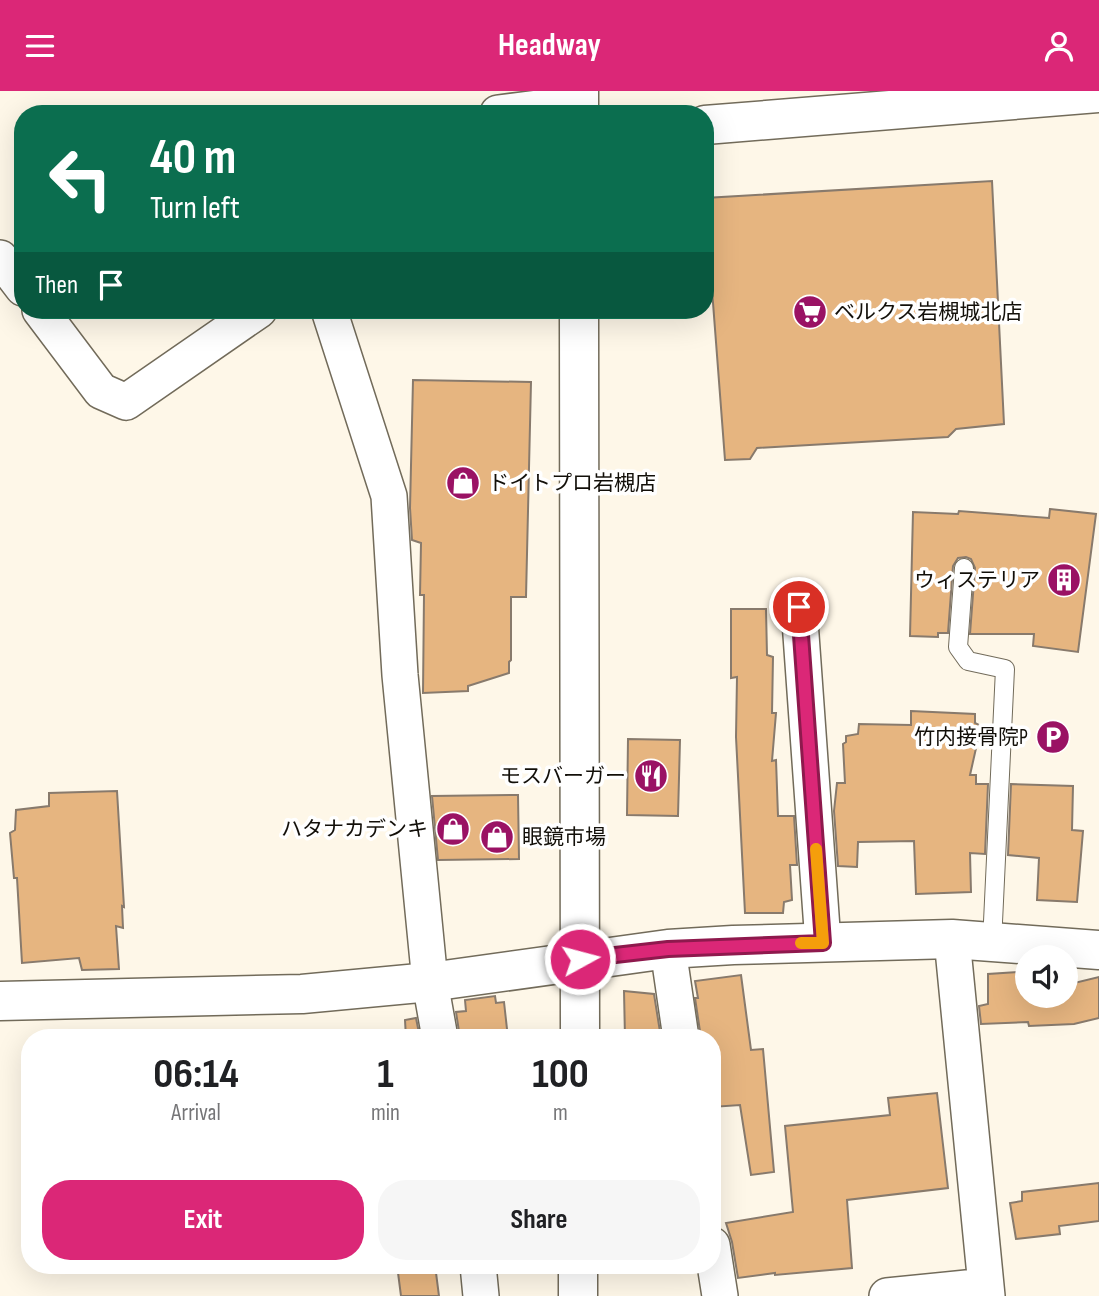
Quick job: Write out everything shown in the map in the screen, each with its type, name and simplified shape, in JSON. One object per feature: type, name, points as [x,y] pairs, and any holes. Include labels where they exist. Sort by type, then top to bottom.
[{"type":"street","points":[[714,124],[1099,93]]},
{"type":"street","points":[[559,105],[579,102]]},
{"type":"street","points":[[0,258],[14,276]]},
{"type":"street","points":[[47,319],[102,391],[126,402],[246,319]]},
{"type":"street","points":[[332,319],[389,496],[400,675],[430,982],[438,1029]]},
{"type":"street","points":[[579,319],[580,1029]]},
{"type":"street","points":[[799,607],[823,943]]},
{"type":"street","points":[[0,1001],[302,994],[430,982],[580,959],[668,949],[951,939],[1099,950]]},
{"type":"street","points":[[887,1296],[986,1291],[951,939]]},
{"type":"street","points":[[668,949],[680,1029]]},
{"type":"street","points":[[479,1274],[481,1296]]},
{"type":"street","points":[[578,1274],[578,1296]]},
{"type":"street","points":[[717,1274],[720,1296]]},
{"type":"lane","points":[[964,568],[958,647],[968,661],[1005,669],[992,943]]},
{"type":"building","points":[[992,181],[1004,424],[956,429],[948,437],[757,448],[750,459],[725,460],[714,316],[714,197]]},
{"type":"building","points":[[413,380],[531,382],[526,597],[511,597],[509,673],[468,686],[468,691],[423,693],[424,595],[420,595],[421,543],[412,540],[410,508]]},
{"type":"building","points":[[1050,509],[1096,514],[1078,652],[1033,646],[1034,634],[970,634],[975,568],[971,559],[966,557],[958,558],[953,566],[948,633],[938,633],[938,637],[910,636],[913,512],[958,514],[959,511],[1049,518]]},
{"type":"building","points":[[731,609],[766,609],[767,655],[773,657],[772,713],[776,713],[772,761],[776,760],[778,816],[794,816],[797,865],[790,865],[792,900],[784,902],[783,913],[745,913],[736,737],[737,677],[731,678]]},
{"type":"building","points":[[911,711],[975,714],[975,723],[981,726],[970,775],[976,775],[976,784],[988,784],[985,854],[970,853],[971,892],[916,894],[914,841],[858,842],[857,867],[838,866],[834,811],[837,783],[845,783],[843,744],[846,742],[846,736],[858,734],[859,724],[911,725]]},
{"type":"building","points":[[628,739],[680,740],[678,816],[627,815]]},
{"type":"building","points":[[1011,784],[1073,786],[1072,830],[1083,831],[1077,902],[1037,900],[1039,858],[1008,855]]},
{"type":"building","points":[[117,791],[124,907],[122,906],[123,928],[116,926],[119,969],[82,970],[79,958],[22,963],[17,878],[14,878],[10,833],[15,830],[16,810],[49,806],[49,793]]},
{"type":"building","points":[[518,795],[519,859],[438,860],[432,796]]},
{"type":"building","points":[[1015,972],[1015,1008],[1078,1008],[1078,982],[1099,977],[1099,1018],[1074,1024],[981,1024],[979,1006],[988,1004],[988,974]]},
{"type":"building","points":[[741,975],[751,1050],[763,1049],[774,1172],[751,1175],[740,1105],[721,1106],[721,1029],[700,1029],[695,981]]},
{"type":"building","points":[[624,991],[654,994],[660,1029],[625,1029]]},
{"type":"building","points":[[495,996],[496,1003],[504,1002],[507,1029],[459,1029],[456,1012],[466,1011],[465,1000]]},
{"type":"building","points":[[416,1018],[418,1029],[406,1029],[405,1020]]},
{"type":"building","points":[[937,1093],[948,1188],[847,1200],[852,1268],[738,1278],[726,1223],[793,1212],[785,1126],[890,1115],[888,1098]]},
{"type":"building","points":[[1099,1183],[1099,1221],[1059,1226],[1060,1234],[1016,1239],[1010,1203],[1022,1201],[1022,1192]]},
{"type":"building","points":[[398,1274],[436,1274],[439,1296],[401,1296]]},
{"type":"slow traffic","points":[[801,943],[823,943],[816,849]]},
{"type":"place","name":"ベルクス岩槻城北店","points":[[810,312]]},
{"type":"place","name":"ドイトプロ岩槻店","points":[[463,483]]},
{"type":"place","name":"ウィステリア","points":[[1064,580]]},
{"type":"place","name":"竹内接骨院P","points":[[1053,737]]},
{"type":"place","name":"モスバーガー","points":[[651,776]]},
{"type":"place","name":"ハタナカデンキ","points":[[453,829]]},
{"type":"place","name":"眼鏡市場","points":[[497,837]]},
{"type":"route","points":[[580,959],[668,949],[823,943],[799,607]]}]
